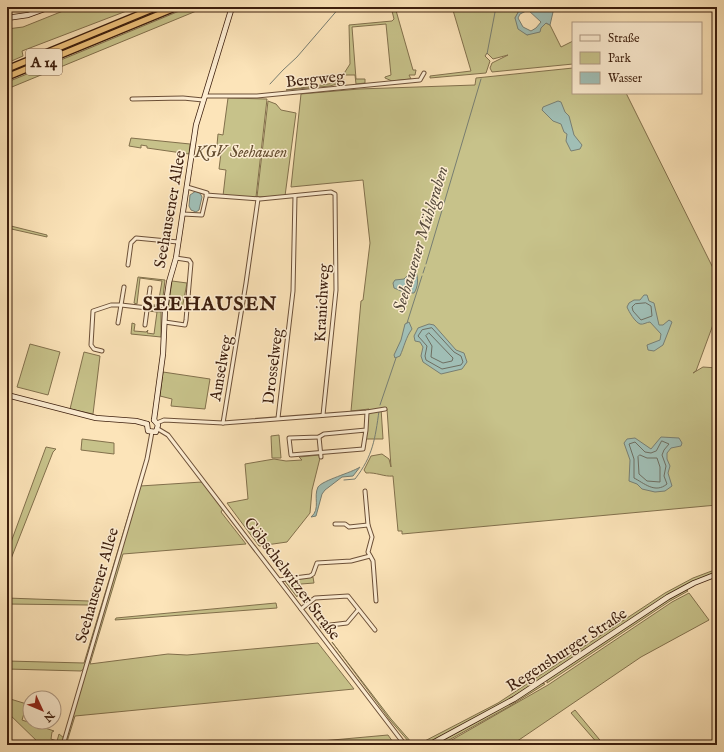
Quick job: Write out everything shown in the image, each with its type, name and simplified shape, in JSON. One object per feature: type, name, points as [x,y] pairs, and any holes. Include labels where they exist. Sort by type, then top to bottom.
[{"type":"highway","name":"A 14","points":[[7,69],[157,7]]},
{"type":"highway","name":"A 14","points":[[7,77],[177,7]]},
{"type":"street","points":[[7,18],[28,15],[50,7]]},
{"type":"street","name":"Seehausener Allee","points":[[156,422],[163,354],[165,310],[169,282],[176,258],[196,125],[232,7]]},
{"type":"street","name":"Bergweg","points":[[204,98],[257,96],[420,80],[424,73]]},
{"type":"street","points":[[132,99],[204,98]]},
{"type":"street","points":[[183,214],[202,215],[207,193],[187,187]]},
{"type":"street","name":"Kranichweg","points":[[295,196],[334,193],[336,290],[323,414]]},
{"type":"street","points":[[206,195],[258,199],[295,196]]},
{"type":"street","name":"Drosselweg","points":[[278,418],[293,291],[295,196]]},
{"type":"street","name":"Amselweg","points":[[223,423],[258,199]]},
{"type":"street","points":[[128,265],[131,243],[136,238],[178,242]]},
{"type":"street","points":[[165,322],[185,325],[186,320],[191,263],[189,260],[176,258]]},
{"type":"street","points":[[118,324],[124,287]]},
{"type":"street","points":[[145,325],[150,288]]},
{"type":"street","points":[[102,351],[91,345],[94,311],[111,305],[121,304],[165,310]]},
{"type":"street","points":[[7,395],[96,418],[136,421],[147,424],[150,421],[156,422],[164,420],[223,423],[323,414],[367,412],[385,409]]},
{"type":"street","points":[[366,430],[324,434],[319,437],[289,438],[291,455],[321,455],[363,449],[366,430],[367,412]]},
{"type":"street","points":[[147,424],[147,430],[152,432],[158,429],[156,422]]},
{"type":"street","name":"Göbschelwitzer Straße","points":[[158,429],[168,435],[405,745]]},
{"type":"street","name":"Seehausener Allee","points":[[63,745],[147,459],[152,432]]},
{"type":"street","points":[[319,437],[321,455]]},
{"type":"street","points":[[365,491],[368,525],[372,537],[368,547],[370,556],[373,560],[376,600]]},
{"type":"street","points":[[335,524],[345,524],[349,527],[368,525]]},
{"type":"street","points":[[279,580],[310,576],[313,574],[318,563],[351,561],[370,556]]},
{"type":"street","name":"Regensburger Straße","points":[[429,745],[483,717],[520,695],[668,597],[717,574]]},
{"type":"street","points":[[301,609],[315,598],[345,595],[351,597],[358,610],[374,630]]},
{"type":"street","points":[[322,626],[347,623],[358,610]]},
{"type":"green space","points":[[73,7],[137,7],[22,51],[23,56],[7,63],[7,29],[23,27]]},
{"type":"green space","points":[[189,7],[206,7],[7,89],[7,83],[10,81]]},
{"type":"green space","points":[[391,7],[395,7],[413,70],[416,70],[415,75],[409,75],[411,79],[392,81],[385,78],[391,75],[386,24],[352,27],[356,79],[365,79],[365,83],[356,84],[355,75],[343,75],[350,64],[349,25],[392,21],[394,19]]},
{"type":"green space","points":[[452,7],[521,7],[515,18],[527,35],[541,28],[546,23],[550,25],[561,47],[572,42],[572,64],[492,72],[490,68],[492,63],[508,55],[493,59],[487,53],[485,56],[490,61],[486,73],[430,78],[430,76],[471,71]]},
{"type":"green space","points":[[572,68],[572,94],[626,94],[717,276],[717,320],[714,322],[696,371],[693,373],[703,367],[717,368],[717,505],[402,534],[402,531],[398,531],[393,476],[366,473],[364,470],[371,456],[382,454],[389,459],[391,467],[387,409],[381,408],[383,439],[366,439],[369,409],[351,411],[361,301],[363,300],[370,243],[363,180],[291,187],[301,94],[359,89],[475,85],[476,78]]},
{"type":"green space","points":[[343,75],[344,82],[330,86],[286,90],[342,82]]},
{"type":"green space","name":"KGV Seehausen","points":[[228,98],[267,99],[256,197],[223,196],[226,170],[219,169],[222,145],[217,145],[218,134],[223,135]]},
{"type":"green space","name":"KGV Seehausen","points":[[268,101],[276,104],[281,110],[296,113],[285,196],[257,197]]},
{"type":"green space","points":[[131,138],[190,144],[189,154],[147,148],[147,146],[141,145],[141,148],[129,146]]},
{"type":"green space","points":[[7,225],[47,235],[47,237],[7,228]]},
{"type":"green space","points":[[138,277],[165,280],[162,305],[159,307],[149,305],[158,305],[162,281],[140,278],[137,304],[134,303]]},
{"type":"green space","points":[[172,281],[187,283],[182,309],[168,308]]},
{"type":"green space","points":[[148,311],[161,312],[161,337],[131,334],[132,323],[135,324],[134,331],[146,332],[148,330],[147,333],[154,334],[157,312]]},
{"type":"green space","points":[[30,344],[60,352],[48,395],[17,387]]},
{"type":"green space","points":[[84,352],[100,356],[93,414],[70,409]]},
{"type":"green space","points":[[163,372],[210,379],[205,409],[171,406],[172,399],[160,396]]},
{"type":"green space","points":[[279,435],[281,458],[272,458],[271,436]]},
{"type":"green space","points":[[82,439],[114,443],[114,454],[81,450]]},
{"type":"green space","points":[[46,447],[56,449],[53,452],[7,569],[7,553]]},
{"type":"green space","points":[[319,455],[320,458],[312,490],[310,513],[287,542],[259,546],[227,503],[248,499],[245,464],[274,459],[286,461],[302,460],[299,457]]},
{"type":"green space","points":[[202,482],[223,509],[221,512],[246,544],[123,554],[90,664],[168,654],[187,655],[318,643],[354,689],[75,716],[66,745],[64,745],[140,486]]},
{"type":"green space","points":[[131,507],[85,668],[81,671],[7,669],[7,661],[84,663]]},
{"type":"green space","points":[[717,569],[717,572],[686,585],[500,705],[424,745],[413,745],[409,742],[390,720],[332,642],[391,719],[412,743],[419,744],[498,703],[665,593],[693,578]]},
{"type":"green space","points":[[313,577],[314,583],[301,584],[297,597],[284,580]]},
{"type":"green space","points":[[685,589],[688,591],[670,601],[547,683],[547,680]]},
{"type":"green space","points":[[689,593],[709,620],[641,657],[513,744],[443,745],[548,685],[672,602]]},
{"type":"green space","points":[[7,598],[89,601],[88,605],[7,604]]},
{"type":"green space","points":[[276,603],[277,608],[115,620],[116,618]]},
{"type":"green space","points":[[542,683],[545,684],[510,706],[440,745],[434,745],[484,718]]},
{"type":"green space","points":[[7,698],[22,703],[22,727],[7,712]]},
{"type":"green space","points":[[575,710],[604,745],[599,745],[571,713]]},
{"type":"green space","points":[[26,730],[51,730],[54,731],[52,732],[51,739],[57,741],[59,734],[64,738],[62,745],[41,745]]},
{"type":"green space","points":[[388,735],[395,745],[277,745]]},
{"type":"water","points":[[521,7],[549,7],[553,12],[550,25],[546,23],[541,28],[540,32],[527,35],[518,29],[515,18]],"holes":[[[528,10],[541,22],[531,31],[523,27],[518,18],[520,14]]]},
{"type":"water","points":[[558,101],[561,102],[565,112],[569,116],[574,135],[582,145],[580,149],[571,151],[566,141],[567,134],[564,132],[561,124],[553,121],[542,110],[543,107]]},
{"type":"water","points":[[196,191],[200,193],[202,197],[199,210],[196,212],[191,210],[189,206],[190,195]]},
{"type":"water","points":[[415,271],[418,282],[414,293],[406,293],[394,288],[393,283],[395,280],[404,279]]},
{"type":"water","points":[[644,295],[647,295],[649,301],[654,303],[659,325],[663,325],[669,320],[672,322],[663,345],[654,351],[648,350],[647,345],[660,340],[661,334],[650,322],[642,324],[638,323],[632,317],[627,307],[629,303],[634,300],[640,300]]},
{"type":"water","points":[[409,322],[412,329],[400,356],[395,358],[394,355],[401,340],[405,324]]},
{"type":"water","points":[[429,324],[434,325],[456,350],[464,353],[467,362],[462,369],[441,374],[423,362],[421,356],[423,347],[420,342],[415,341],[414,336],[418,328]]},
{"type":"water","points":[[661,437],[679,438],[682,443],[681,446],[671,448],[667,453],[667,459],[670,466],[668,473],[672,486],[665,491],[655,492],[642,489],[637,484],[629,481],[630,460],[624,443],[627,439],[635,438],[651,449]]},
{"type":"water","points":[[360,467],[353,476],[342,477],[325,490],[322,494],[316,516],[311,517],[316,510],[316,495],[318,487],[325,482]]},
{"type":"waterway","points":[[270,84],[297,57],[340,7]]},
{"type":"waterway","name":"Seehausener Mühlgraben","points":[[487,54],[496,7]]},
{"type":"waterway","name":"Seehausener Mühlgraben","points":[[426,264],[481,79]]},
{"type":"waterway","name":"Seehausener Mühlgraben","points":[[423,273],[425,267]]},
{"type":"waterway","name":"Seehausener Mühlgraben","points":[[407,323],[422,276]]},
{"type":"waterway","name":"Seehausener Mühlgraben","points":[[380,405],[396,358]]},
{"type":"waterway","name":"Seehausener Mühlgraben","points":[[344,480],[355,479],[366,463],[372,447],[379,411]]},
{"type":"district","name":"SEEHAUSEN","points":[[210,303]]}]
